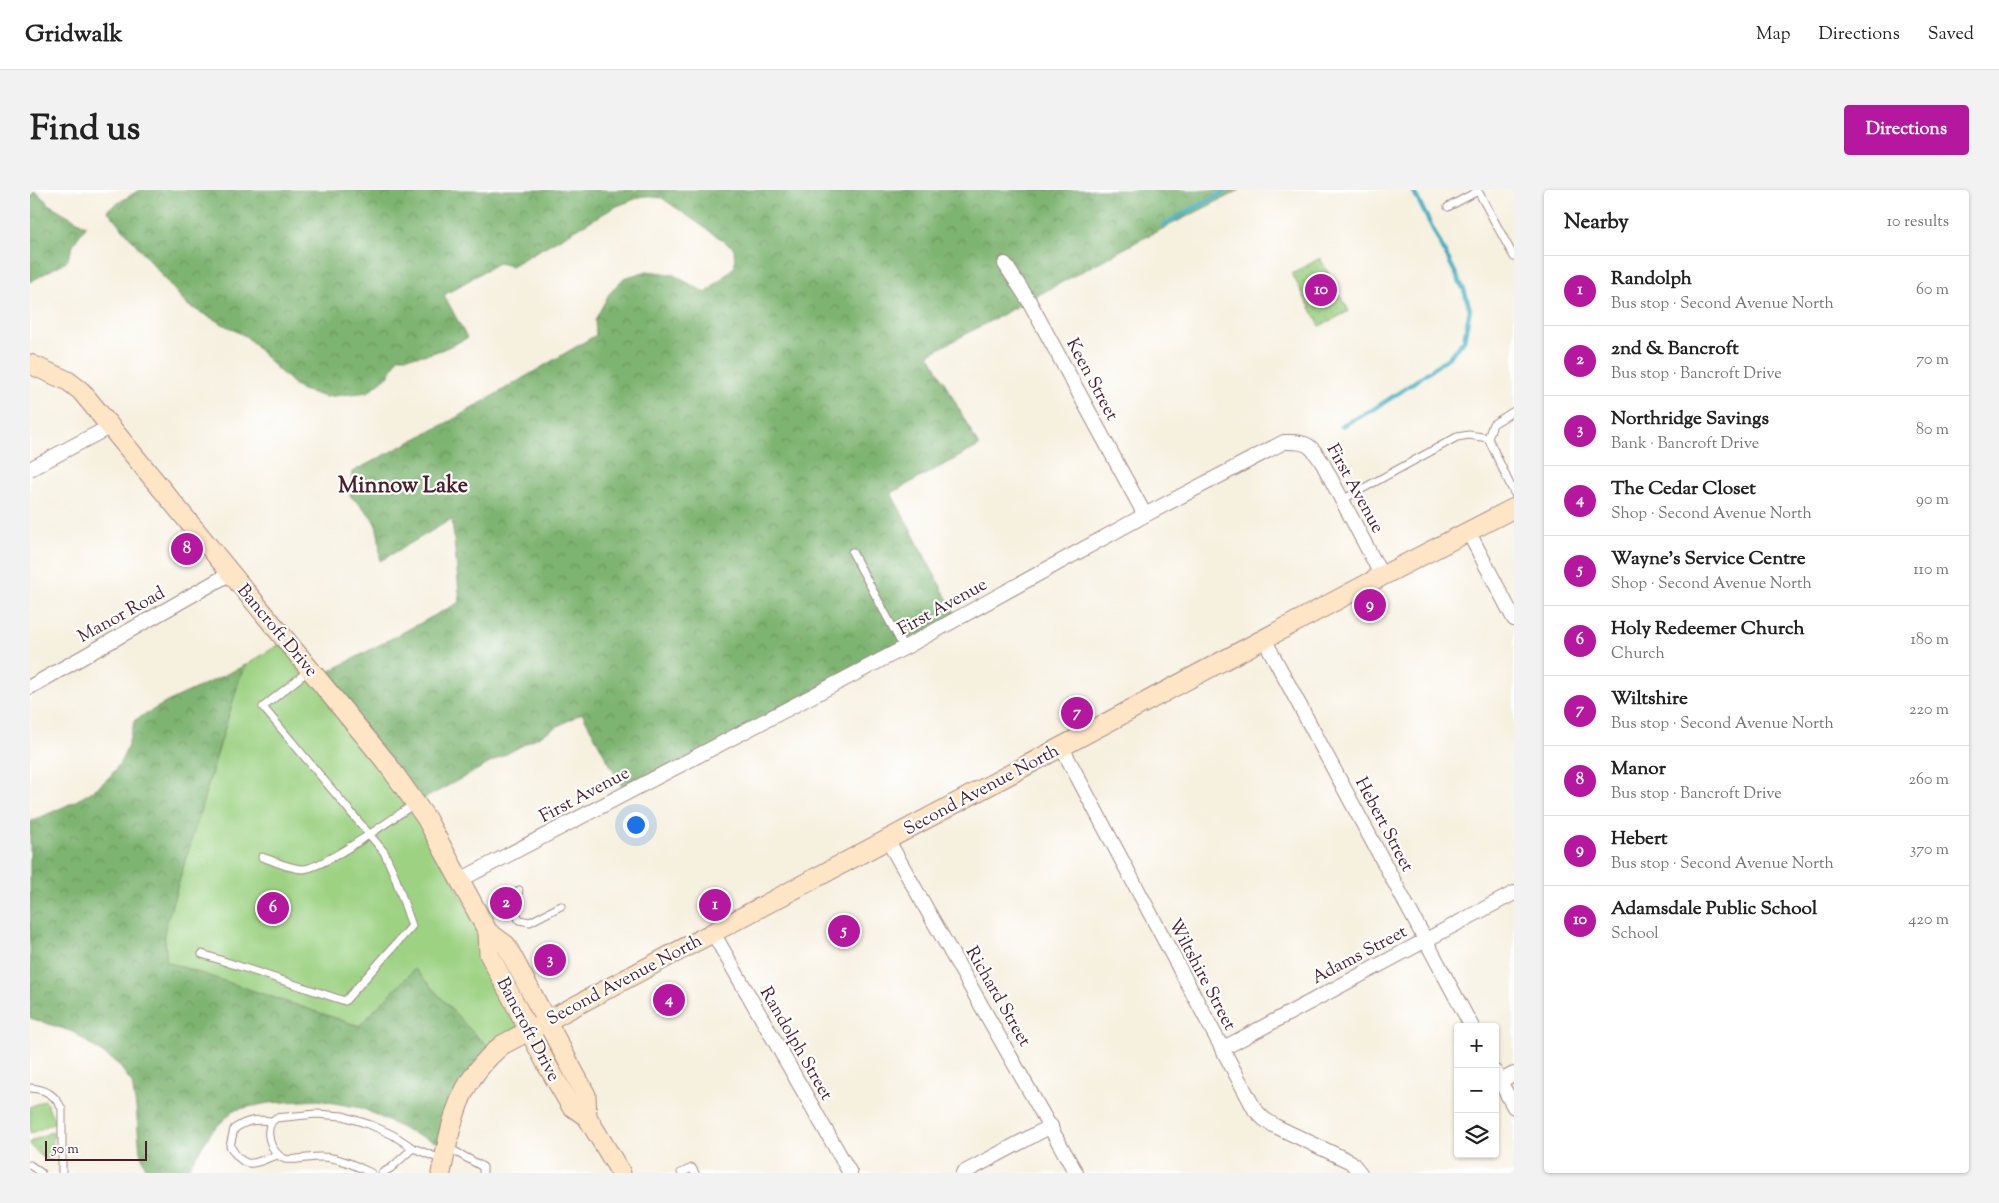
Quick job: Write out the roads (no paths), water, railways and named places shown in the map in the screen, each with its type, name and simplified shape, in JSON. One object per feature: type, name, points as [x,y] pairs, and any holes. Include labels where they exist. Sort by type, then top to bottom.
[{"type":"main road","name":"Bancroft Drive","points":[[30,364],[68,381],[81,391],[380,753],[416,802],[449,857],[488,932],[489,954],[529,1030],[571,1106],[587,1117],[621,1173]]},
{"type":"main road","name":"Second Avenue North","points":[[444,1160],[456,1111],[470,1079],[478,1067],[502,1045],[712,931],[1514,508]]},
{"type":"main road","name":"Bancroft Drive","points":[[488,932],[506,945],[547,1021],[586,1095],[587,1117]]},
{"type":"street","name":"Keen Street","points":[[1005,264],[1029,301],[1145,515]]},
{"type":"street","points":[[30,469],[111,426]]},
{"type":"street","name":"First Avenue","points":[[460,880],[904,648],[1145,515],[1284,442],[1298,442],[1312,447],[1382,576]]},
{"type":"street","points":[[1468,531],[1514,619]]},
{"type":"street","name":"Manor Road","points":[[30,687],[231,573]]},
{"type":"street","name":"Hebert Street","points":[[1264,639],[1470,1023]]},
{"type":"street","name":"Wiltshire Street","points":[[1061,746],[1255,1110],[1264,1119],[1351,1162],[1360,1173]]},
{"type":"street","name":"Richard Street","points":[[887,839],[1076,1173]]},
{"type":"street","name":"Adams Street","points":[[1222,1049],[1514,893]]},
{"type":"street","name":"Randolph Street","points":[[712,931],[850,1173]]},
{"type":"street","points":[[1499,1076],[1514,1074]]},
{"type":"street","points":[[1499,1078],[1514,1107]]},
{"type":"street","points":[[963,1173],[1051,1126]]},
{"type":"lane","points":[[1448,207],[1478,191],[1514,257]]},
{"type":"lane","points":[[1514,411],[1493,424],[1488,438],[1514,492]]},
{"type":"lane","points":[[1342,500],[1457,437],[1469,435],[1488,438]]},
{"type":"lane","points":[[852,552],[904,648]]},
{"type":"lane","points":[[202,954],[346,1001],[412,926],[394,874],[384,852],[263,707],[310,669]]},
{"type":"lane","points":[[262,857],[301,869],[309,868],[329,859],[370,834],[416,802]]},
{"type":"lane","points":[[519,890],[515,908],[519,920],[530,922],[561,906]]},
{"type":"lane","points":[[30,1088],[49,1092],[62,1109],[62,1173]]},
{"type":"lane","points":[[278,1155],[255,1164],[244,1162],[236,1156],[230,1146],[234,1128],[257,1119],[271,1121],[276,1118],[316,1114],[343,1116],[371,1124],[413,1148],[444,1160],[483,1167],[483,1173]]},
{"type":"lane","points":[[271,1121],[269,1126],[271,1143],[278,1155],[286,1160],[323,1156],[347,1162],[371,1173]]},
{"type":"lane","points":[[382,1173],[413,1148]]},
{"type":"lane","points":[[30,1165],[41,1173]]},
{"type":"lane","points":[[681,1173],[692,1168],[695,1173]]},
{"type":"waterway","points":[[1163,225],[1228,190]]},
{"type":"waterway","points":[[1341,426],[1374,409],[1403,390],[1448,358],[1464,340],[1470,309],[1464,290],[1413,190]]},
{"type":"place","name":"Adamsdale Public School","points":[[1321,290]]},
{"type":"place","name":"Manor","points":[[187,549]]},
{"type":"place","name":"Hebert","points":[[1370,605]]},
{"type":"place","name":"Wiltshire","points":[[1077,713]]},
{"type":"place","name":"2nd & Bancroft","points":[[506,903]]},
{"type":"place","name":"Randolph","points":[[715,905]]},
{"type":"place","name":"Holy Redeemer Church","points":[[273,908]]},
{"type":"place","name":"Wayne's Service Centre","points":[[844,931]]},
{"type":"place","name":"Northridge Savings","points":[[550,960]]},
{"type":"place","name":"The Cedar Closet","points":[[669,1000]]},
{"type":"district","name":"Minnow Lake","points":[[403,484]]}]
